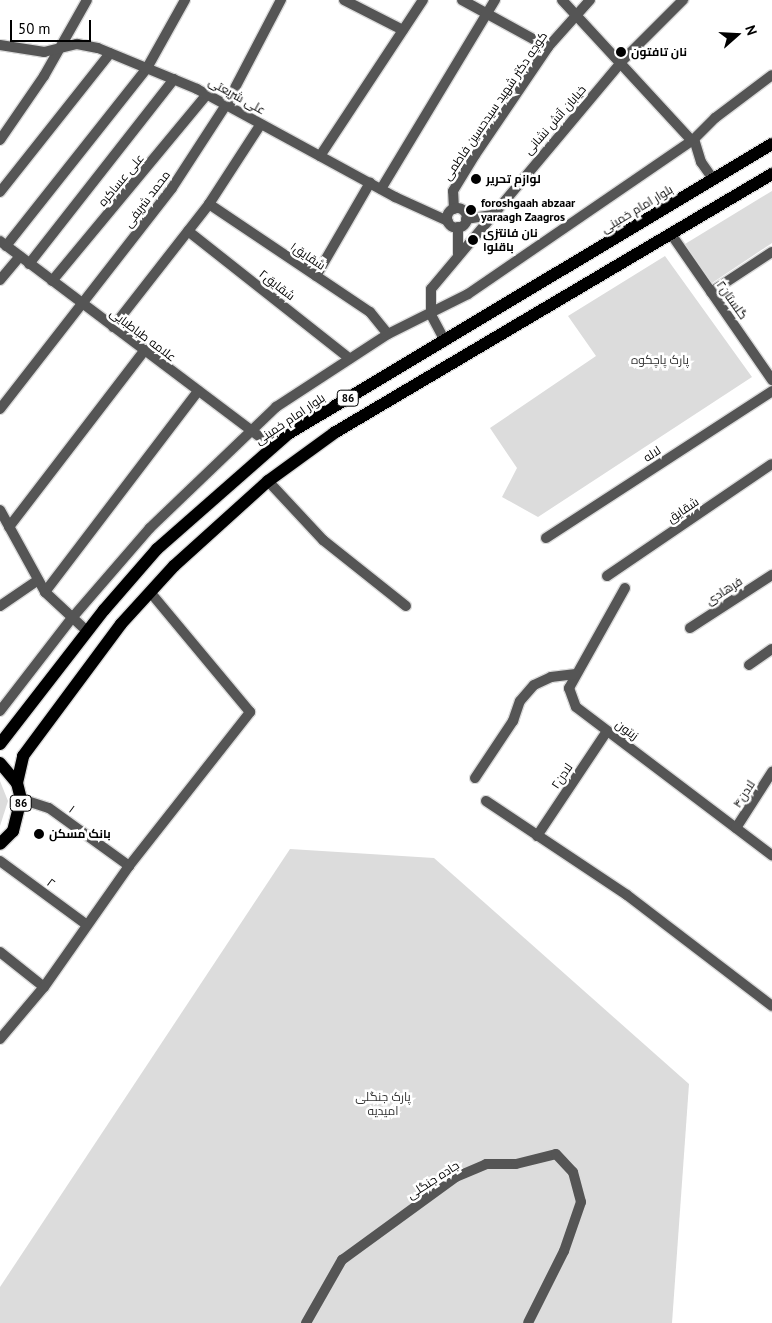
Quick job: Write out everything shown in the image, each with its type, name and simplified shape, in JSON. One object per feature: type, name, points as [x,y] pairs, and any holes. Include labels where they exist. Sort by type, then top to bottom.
[{"type":"main road","name":"بلوار امام خمینی","points":[[0,744],[22,718],[87,631],[156,549],[272,446],[772,144]]},
{"type":"main road","name":"86","points":[[0,844],[13,831],[21,799],[17,783],[22,756],[150,592],[268,481],[334,433],[772,174]]},
{"type":"main road","points":[[444,341],[456,360]]},
{"type":"main road","points":[[22,718],[26,730],[40,732]]},
{"type":"main road","name":"86","points":[[0,763],[17,783]]},
{"type":"street","points":[[0,140],[60,48],[87,0]]},
{"type":"street","points":[[3,244],[147,68],[185,0]]},
{"type":"street","name":"محمد شریفی","points":[[0,409],[172,188],[226,105],[281,0]]},
{"type":"street","points":[[344,0],[403,30]]},
{"type":"street","points":[[320,156],[423,0]]},
{"type":"street","points":[[462,0],[548,47]]},
{"type":"street","points":[[381,189],[495,0]]},
{"type":"street","points":[[562,0],[619,65],[693,140],[701,162],[713,179]]},
{"type":"street","name":"کوچه دکتر شهید سیدحسین فاطمی","points":[[454,209],[452,191],[548,47],[590,0]]},
{"type":"street","name":"خیابان آتش نشانی","points":[[444,341],[431,315],[431,289],[458,254],[619,65],[683,0]]},
{"type":"street","name":"علی شریعتی","points":[[0,45],[44,52],[87,45],[110,53],[207,94],[381,189],[458,227]]},
{"type":"street","points":[[0,192],[110,53]]},
{"type":"street","points":[[0,711],[72,618],[150,528],[276,407],[388,334],[431,315],[468,294],[693,140],[715,118],[772,75]]},
{"type":"street","points":[[29,264],[174,79]]},
{"type":"street","name":"علی عساکره","points":[[52,281],[207,94]]},
{"type":"street","points":[[113,327],[209,204],[262,124]]},
{"type":"street","points":[[316,276],[370,183]]},
{"type":"street","name":"شقایق۱","points":[[209,204],[370,312],[388,334]]},
{"type":"street","points":[[448,221],[454,209],[463,210],[466,219]]},
{"type":"street","points":[[458,254],[458,227],[466,219],[491,215]]},
{"type":"street","name":"شقایق۲","points":[[188,230],[350,359]]},
{"type":"street","name":"گلستان۲","points":[[671,234],[772,380]]},
{"type":"street","name":"علامه طباطبایی","points":[[3,244],[272,446]]},
{"type":"street","points":[[711,292],[772,252]]},
{"type":"street","points":[[0,280],[20,256]]},
{"type":"street","points":[[9,527],[144,351]]},
{"type":"street","points":[[44,592],[198,391]]},
{"type":"street","name":"لاله","points":[[546,538],[772,391]]},
{"type":"street","name":"شقایق","points":[[607,576],[772,464]]},
{"type":"street","points":[[268,481],[323,540],[406,606]]},
{"type":"street","points":[[0,510],[44,592],[87,631]]},
{"type":"street","name":"فرهادی","points":[[690,628],[772,575]]},
{"type":"street","points":[[0,606],[38,580]]},
{"type":"street","name":"زیتون","points":[[625,588],[569,688],[576,707],[772,856]]},
{"type":"street","points":[[0,1039],[44,987],[129,866],[250,712],[150,592]]},
{"type":"street","points":[[749,665],[772,649]]},
{"type":"street","points":[[475,778],[513,721],[520,701],[534,685],[551,677],[576,674]]},
{"type":"street","name":"لادن۲","points":[[538,836],[607,731]]},
{"type":"street","name":"لادن۴","points":[[736,828],[772,772]]},
{"type":"street","name":"۱","points":[[21,799],[49,808],[129,866]]},
{"type":"street","points":[[486,801],[627,895],[772,1006]]},
{"type":"street","name":"۲","points":[[0,861],[86,926]]},
{"type":"street","points":[[0,952],[44,987]]},
{"type":"street","name":"جاده جنگلی","points":[[306,1323],[342,1260],[456,1177],[486,1164],[516,1164],[556,1154],[573,1172],[581,1202],[564,1251],[528,1323]]},
{"type":"green space","points":[[772,191],[772,243],[712,283],[685,244]]},
{"type":"green space","name":"پارک پاچکوه","points":[[665,256],[752,377],[538,517],[502,497],[517,468],[490,428],[596,356],[568,316]]},
{"type":"green space","points":[[0,781],[8,801],[0,826]]},
{"type":"green space","name":"پارک جنگلی امیدیه","points":[[290,849],[434,858],[689,1084],[672,1323],[0,1323],[0,1287]]},
{"type":"place","name":"نان تافتون","points":[[621,52]]},
{"type":"place","name":"لوازم تحریر","points":[[476,179]]},
{"type":"place","name":"foroshgaah abzaar yaraagh Zaagros","points":[[471,210]]},
{"type":"place","name":"نان فانتزی باقلوا","points":[[473,240]]},
{"type":"place","name":"بانک مسکن","points":[[39,834]]}]
